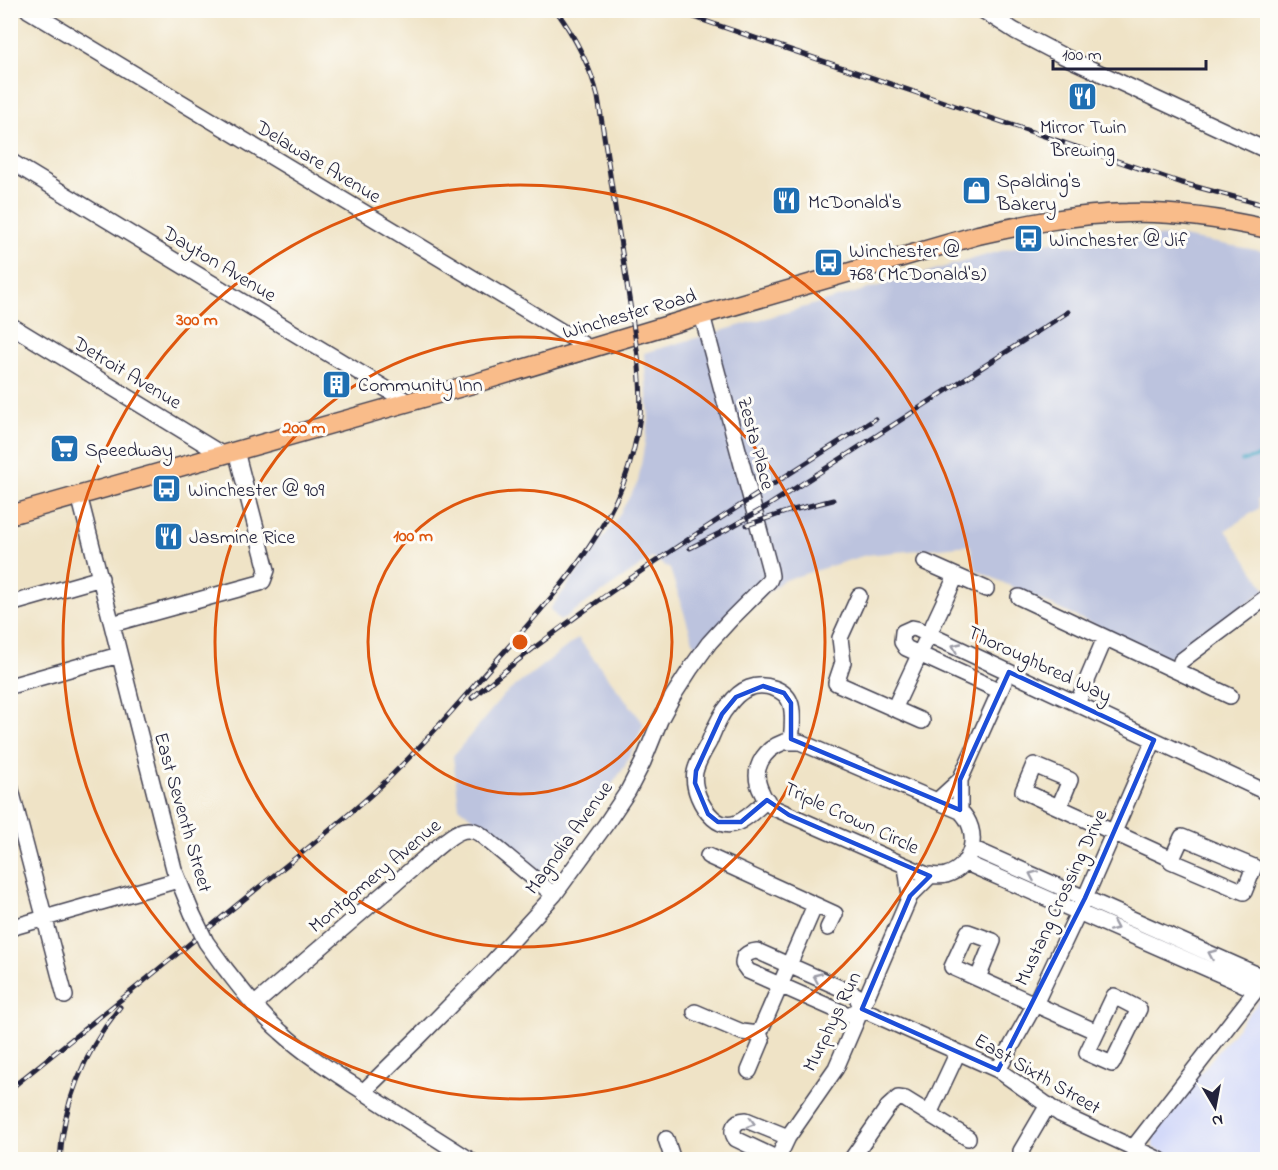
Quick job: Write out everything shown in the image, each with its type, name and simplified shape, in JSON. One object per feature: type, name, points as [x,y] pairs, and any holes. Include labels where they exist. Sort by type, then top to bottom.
[{"type":"main road","name":"Winchester Road","points":[[10,515],[408,402],[978,235],[1024,224],[1100,214],[1158,213],[1220,219],[1268,229]]},
{"type":"street","name":"Delaware Avenue","points":[[28,10],[589,348]]},
{"type":"street","points":[[982,10],[1015,31],[1061,55],[1268,151]]},
{"type":"street","name":"Dayton Avenue","points":[[10,161],[408,402]]},
{"type":"street","name":"Zesta Place","points":[[702,315],[767,560],[771,576],[769,581]]},
{"type":"street","name":"Detroit Avenue","points":[[10,325],[230,453]]},
{"type":"street","points":[[112,624],[263,581],[267,570],[230,453]]},
{"type":"street","name":"East Seventh Street","points":[[79,495],[178,880],[206,942],[254,1005],[298,1047],[363,1092],[470,1160]]},
{"type":"street","points":[[925,562],[986,589]]},
{"type":"street","points":[[894,709],[956,576]]},
{"type":"street","points":[[10,604],[101,578]]},
{"type":"street","name":"Magnolia Avenue","points":[[363,1092],[474,981],[554,896],[628,791],[672,696],[691,668],[730,620],[769,581]]},
{"type":"street","points":[[859,596],[840,638],[843,662],[836,683],[922,721]]},
{"type":"street","points":[[1181,661],[1268,596]]},
{"type":"street","points":[[1019,597],[1230,696]]},
{"type":"street","name":"Thoroughbred Way","points":[[1000,691],[903,646],[903,632],[912,628],[917,629],[1268,793]]},
{"type":"street","points":[[1077,704],[1106,638]]},
{"type":"street","points":[[10,686],[119,655]]},
{"type":"street","points":[[949,806],[1009,672]]},
{"type":"street","points":[[767,800],[741,822],[729,825],[718,822],[708,814],[700,800],[695,783],[696,771],[722,714],[736,697],[749,688],[763,686],[784,693],[791,703],[793,716],[790,742],[800,742],[815,748],[949,806],[965,816],[972,834],[972,848],[969,856],[960,868],[945,876],[919,871],[910,896]]},
{"type":"street","name":"Mustang Crossing Drive","points":[[998,1070],[1035,1004],[1082,905],[1154,740]]},
{"type":"street","name":"Triple Crown Circle","points":[[790,742],[773,746],[764,755],[759,768],[757,783],[763,796],[774,808],[919,871]]},
{"type":"street","points":[[949,806],[960,780]]},
{"type":"street","points":[[10,786],[65,996]]},
{"type":"street","points":[[1059,807],[1172,859],[1171,861],[1244,892],[1254,867],[1182,837],[1172,859]]},
{"type":"street","name":"Montgomery Avenue","points":[[254,1005],[459,831],[472,830],[480,834],[554,896]]},
{"type":"street","points":[[972,848],[1256,990]]},
{"type":"street","points":[[708,856],[835,914],[828,928]]},
{"type":"street","points":[[964,862],[1266,976],[1133,1148]]},
{"type":"street","name":"Murphys Run","points":[[779,1159],[788,1137],[836,1068],[919,871]]},
{"type":"street","points":[[10,928],[178,880]]},
{"type":"street","points":[[749,1071],[762,1040],[759,1034],[815,905]]},
{"type":"street","name":"East Sixth Street","points":[[862,1009],[849,1015],[748,971],[743,964],[744,957],[748,953],[757,951],[856,995],[862,1009],[998,1070],[1060,1114],[1160,1160]]},
{"type":"street","points":[[978,978],[1097,1032]]},
{"type":"street","points":[[695,1012],[742,1032],[759,1034]]},
{"type":"street","points":[[929,1114],[958,1052]]},
{"type":"street","points":[[851,1160],[888,1107],[898,1098],[905,1099],[968,1138]]},
{"type":"street","points":[[1023,1160],[1021,1150],[1048,1105]]},
{"type":"street","points":[[779,1159],[736,1140],[734,1136],[736,1123],[746,1120],[788,1137]]},
{"type":"street","points":[[666,1138],[674,1160]]},
{"type":"highlighted area","points":[[1009,672],[1154,740],[1085,898],[998,1070],[862,1009],[910,896],[930,876],[789,815],[767,800],[741,822],[718,822],[708,814],[695,783],[696,771],[722,714],[736,697],[763,686],[784,693],[791,703],[791,739],[960,810],[960,780]]},
{"type":"shaded area","points":[[1110,236],[1182,237],[1267,252],[1267,497],[1257,499],[1259,508],[1226,530],[1266,590],[1167,659],[976,570],[970,545],[866,555],[782,581],[696,650],[670,569],[652,558],[560,621],[550,609],[615,522],[638,482],[649,419],[644,353],[1015,247]]},
{"type":"shaded area","points":[[578,638],[644,724],[625,766],[547,878],[459,807],[453,756],[504,695]]},
{"type":"shaded area","points":[[1267,991],[1267,1159],[1179,1159],[1153,1148],[1153,1131]]},
{"type":"waterway","points":[[1242,461],[1268,454]]},
{"type":"railway","points":[[10,1089],[326,833],[388,779],[435,730],[549,600],[583,556],[611,509],[629,468],[639,425],[641,394],[638,356],[598,97],[581,52],[556,10]]},
{"type":"railway","points":[[673,10],[1182,183],[1268,206]]},
{"type":"railway","points":[[690,548],[766,507],[1068,312]]},
{"type":"railway","points":[[472,698],[544,640],[620,586],[875,419]]},
{"type":"railway","points":[[747,525],[833,500]]},
{"type":"railway","points":[[60,1160],[66,1118],[78,1079],[96,1041],[120,1007]]},
{"type":"place","name":"Mirror Twin Brewing","points":[[1083,96]]},
{"type":"place","name":"Spalding's Bakery","points":[[976,191]]},
{"type":"place","name":"McDonald's","points":[[787,201]]},
{"type":"place","name":"Winchester @ Jif","points":[[1028,239]]},
{"type":"place","name":"Winchester @ 768 (McDonald's)","points":[[828,262]]},
{"type":"place","name":"Community Inn","points":[[337,384]]},
{"type":"place","name":"Speedway","points":[[64,449]]},
{"type":"place","name":"Winchester @ 909","points":[[167,489]]},
{"type":"place","name":"Jasmine Rice","points":[[168,536]]}]
